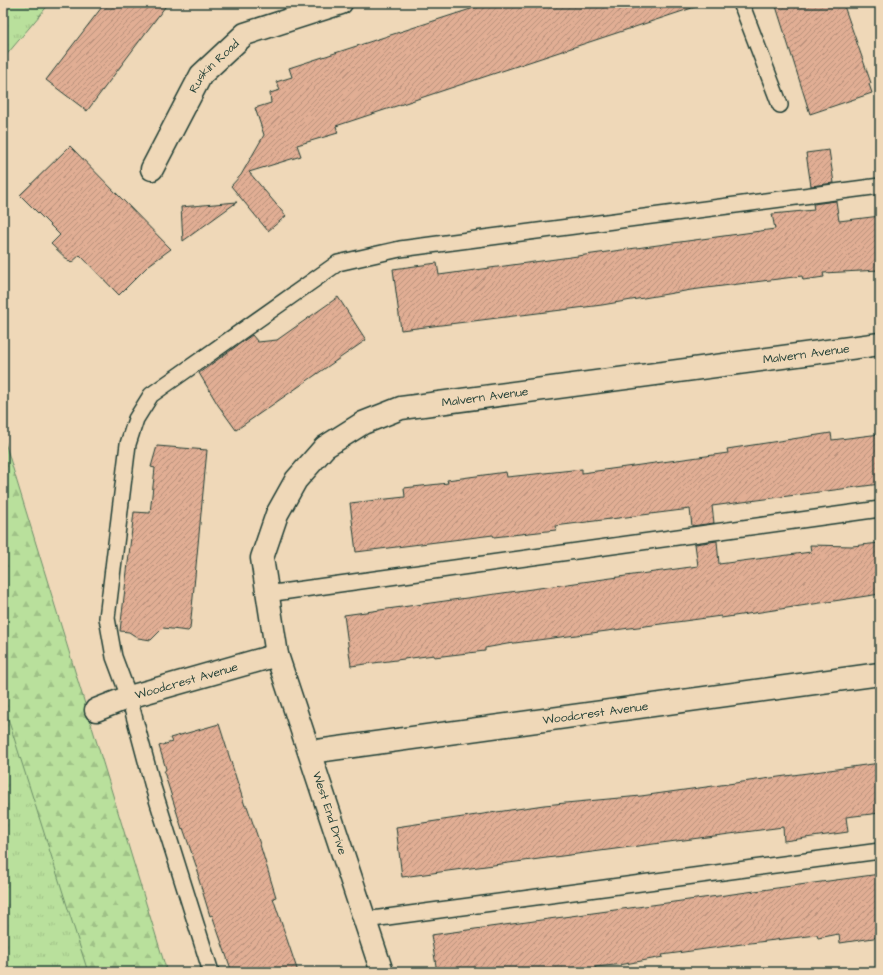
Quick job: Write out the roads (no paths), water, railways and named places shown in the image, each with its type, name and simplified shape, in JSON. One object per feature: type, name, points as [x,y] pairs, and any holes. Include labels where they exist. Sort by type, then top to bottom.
[{"type":"street","name":"Ruskin Road","points":[[152,169],[201,75],[246,34],[340,3]]},
{"type":"street","name":"Malvern Avenue","points":[[277,655],[262,558],[277,514],[296,480],[325,447],[363,423],[401,408],[880,344]]},
{"type":"street","name":"Woodcrest Avenue","points":[[96,710],[129,698],[277,655]]},
{"type":"street","name":"West End Drive","points":[[277,655],[382,972]]},
{"type":"street","name":"Woodcrest Avenue","points":[[310,752],[880,674]]},
{"type":"lane","points":[[741,3],[780,105]]},
{"type":"lane","points":[[211,972],[153,788],[129,698],[114,657],[107,618],[128,444],[136,419],[151,395],[338,264],[400,249],[880,186]]},
{"type":"lane","points":[[268,594],[880,509]]},
{"type":"lane","points":[[365,920],[880,852]]}]
